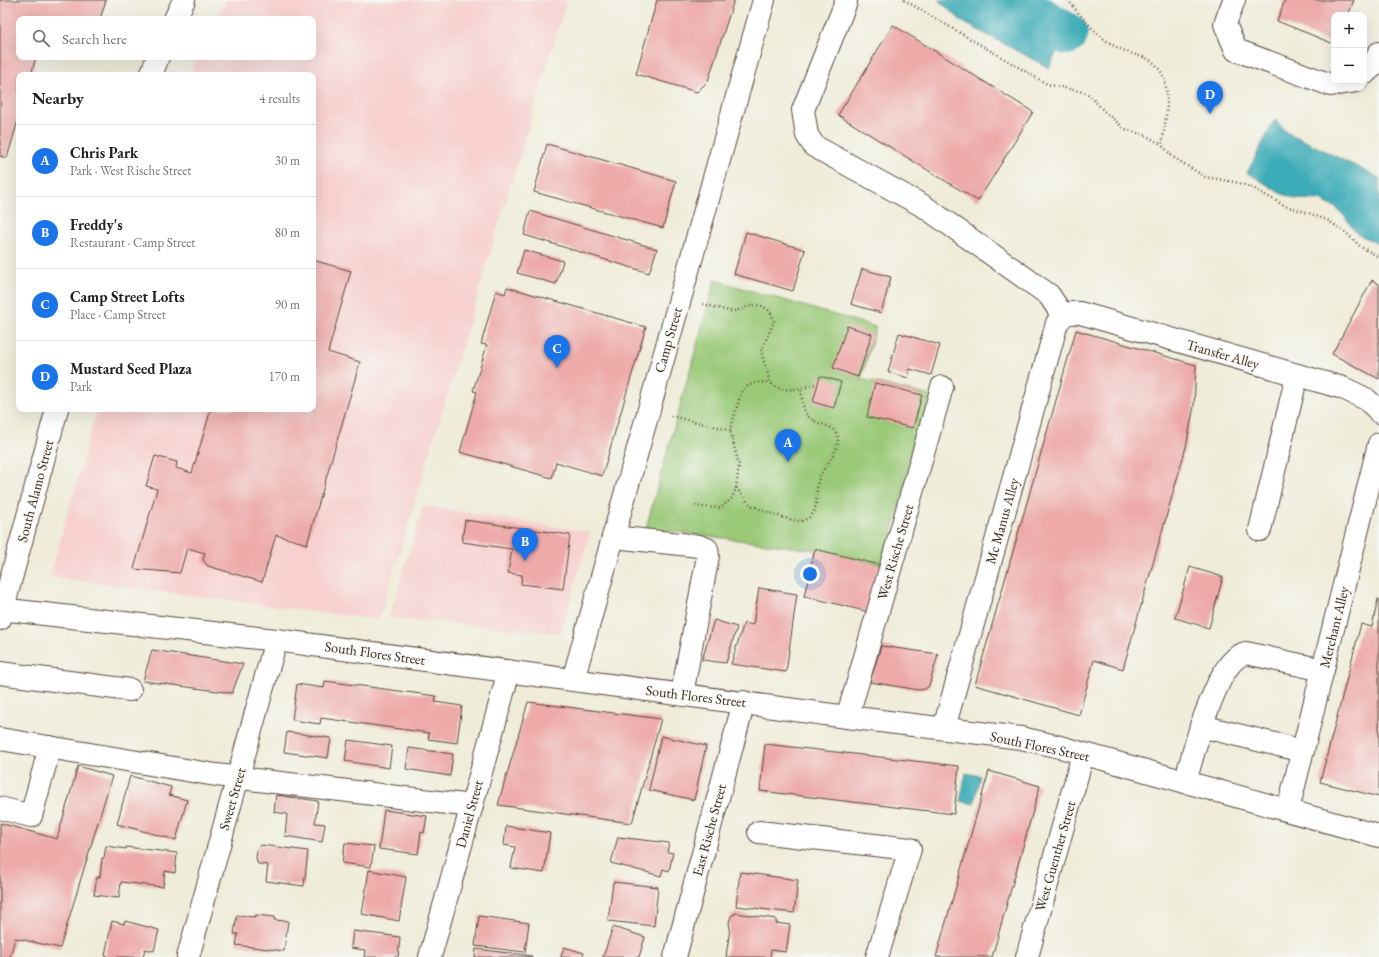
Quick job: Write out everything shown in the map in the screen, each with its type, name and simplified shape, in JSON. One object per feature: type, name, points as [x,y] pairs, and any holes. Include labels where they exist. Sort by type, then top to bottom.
[{"type":"street","points":[[176,16],[184,0]]},
{"type":"street","name":"Camp Street","points":[[573,680],[764,0]]},
{"type":"street","points":[[1234,0],[1225,24],[1236,50],[1331,85],[1338,84]]},
{"type":"street","points":[[846,2],[803,110],[807,135],[814,146],[925,207],[1049,295],[1063,316]]},
{"type":"street","points":[[1367,71],[1374,65],[1379,53]]},
{"type":"street","points":[[152,72],[157,60]]},
{"type":"street","name":"Transfer Alley","points":[[1063,316],[1069,312],[1080,312],[1343,388],[1366,399],[1379,411]]},
{"type":"street","name":"Mc Manus Alley","points":[[944,728],[1057,324],[1063,316]]},
{"type":"street","points":[[1260,530],[1297,375]]},
{"type":"street","name":"West Rische Street","points":[[847,717],[942,387]]},
{"type":"street","name":"South Alamo Street","points":[[1,611],[56,412]]},
{"type":"street","name":"Merchant Alley","points":[[1288,810],[1379,444]]},
{"type":"street","points":[[613,537],[699,546],[707,549],[708,556],[682,694]]},
{"type":"street","name":"South Flores Street","points":[[1,611],[276,640],[847,717],[1021,738],[1060,747],[1379,836]]},
{"type":"street","name":"Sweet Street","points":[[188,957],[276,640]]},
{"type":"street","points":[[1185,782],[1201,726],[1222,676],[1232,661],[1240,654],[1246,653],[1323,670]]},
{"type":"street","name":"Daniel Street","points":[[430,957],[509,671]]},
{"type":"street","points":[[0,673],[130,690]]},
{"type":"street","name":"East Rische Street","points":[[675,957],[744,702]]},
{"type":"street","points":[[1201,726],[1303,751]]},
{"type":"street","points":[[0,739],[216,775],[472,806]]},
{"type":"street","points":[[0,808],[30,816],[50,747]]},
{"type":"street","name":"West Guenther Street","points":[[1027,957],[1083,754]]},
{"type":"street","points":[[759,832],[910,849],[878,957]]},
{"type":"path","points":[[904,0],[1047,84],[1087,93],[1106,113],[1125,129],[1147,136],[1162,145],[1173,157],[1206,177],[1235,182],[1251,187],[1285,206],[1309,213],[1329,222],[1346,233],[1360,247],[1379,257]]},
{"type":"path","points":[[1068,0],[1098,33],[1110,43],[1127,52],[1148,60],[1160,70],[1165,78],[1167,106],[1162,145]]},
{"type":"path","points":[[703,304],[731,311],[752,304],[764,306],[769,310],[774,322],[761,351],[770,382],[774,386],[792,390],[816,384]]},
{"type":"path","points":[[695,505],[701,507],[721,508],[732,498],[736,488],[739,465],[730,430],[741,392],[744,388],[757,382],[770,382]]},
{"type":"path","points":[[736,488],[750,504],[758,509],[798,521],[809,518],[814,512],[817,486],[820,476],[837,446],[838,438],[835,431],[830,427],[816,422],[808,416],[804,408],[801,388]]},
{"type":"path","points":[[670,416],[730,430]]},
{"type":"shaded area","points":[[227,0],[567,0],[379,620],[50,577],[96,412],[316,412],[316,72],[191,72],[194,60],[316,60],[316,16],[217,16]]},
{"type":"shaded area","points":[[423,506],[590,532],[561,633],[389,618]]},
{"type":"green space","points":[[715,280],[876,327],[861,379],[930,396],[883,565],[814,550],[646,528]]},
{"type":"water","points":[[938,0],[1044,0],[1072,18],[1049,68],[963,22]]},
{"type":"water","points":[[1275,119],[1285,131],[1379,178],[1379,244],[1357,234],[1345,217],[1336,208],[1321,200],[1297,199],[1280,193],[1247,173]]},
{"type":"water","points":[[966,773],[980,776],[974,804],[960,801]]},
{"type":"building","points":[[0,0],[106,0],[101,16],[16,16],[16,60],[35,60],[32,72],[16,72],[16,127],[7,158],[0,156]]},
{"type":"building","points":[[657,0],[734,0],[708,81],[697,92],[636,74]]},
{"type":"building","points":[[1285,0],[1354,0],[1349,12],[1331,12],[1331,43],[1277,21]]},
{"type":"building","points":[[893,25],[1033,112],[978,201],[838,115]]},
{"type":"building","points":[[547,144],[676,181],[663,228],[534,192]]},
{"type":"building","points":[[530,211],[657,249],[649,273],[524,235]]},
{"type":"building","points":[[746,232],[805,250],[793,291],[734,274]]},
{"type":"building","points":[[524,250],[563,261],[556,284],[517,273]]},
{"type":"building","points":[[316,261],[351,271],[328,352],[360,362],[307,544],[276,535],[262,582],[208,566],[203,560],[205,553],[187,548],[180,573],[134,569],[157,489],[146,486],[155,456],[177,462],[176,468],[192,473],[210,412],[316,412]]},
{"type":"building","points":[[862,269],[891,277],[881,313],[851,304]]},
{"type":"building","points":[[1372,280],[1379,284],[1379,379],[1332,354]]},
{"type":"building","points":[[507,287],[646,327],[602,476],[556,462],[552,478],[460,452],[477,392],[473,391],[487,345],[481,344],[496,291],[505,294]]},
{"type":"building","points":[[847,326],[872,334],[858,377],[833,368]]},
{"type":"building","points":[[1076,330],[1196,365],[1194,406],[1186,447],[1123,669],[1094,660],[1079,715],[975,685]]},
{"type":"building","points":[[899,333],[940,345],[931,375],[910,369],[908,378],[888,372]]},
{"type":"building","points":[[820,376],[841,382],[834,408],[813,402]]},
{"type":"building","points":[[875,383],[922,395],[913,428],[867,417]]},
{"type":"building","points":[[465,520],[570,535],[563,589],[521,584],[522,575],[508,573],[512,549],[462,542]]},
{"type":"building","points":[[815,549],[880,565],[869,612],[804,596]]},
{"type":"building","points":[[1190,567],[1223,577],[1209,628],[1175,618]]},
{"type":"building","points":[[759,588],[797,594],[786,672],[731,664],[744,623],[753,625]]},
{"type":"building","points":[[1378,599],[1379,797],[1320,782],[1361,624],[1372,627]]},
{"type":"building","points":[[714,620],[737,627],[726,663],[702,660]]},
{"type":"building","points":[[881,646],[938,654],[929,686],[925,689],[919,690],[870,682]]},
{"type":"building","points":[[152,650],[243,664],[232,693],[143,681]]},
{"type":"building","points":[[325,681],[436,696],[435,702],[462,706],[457,743],[428,739],[429,733],[321,718],[320,724],[292,720],[297,684],[324,688]]},
{"type":"building","points":[[528,702],[661,719],[632,823],[498,805]]},
{"type":"building","points":[[287,732],[331,738],[328,758],[284,752]]},
{"type":"building","points":[[661,736],[706,746],[694,800],[649,790]]},
{"type":"building","points":[[348,740],[392,746],[389,768],[345,761]]},
{"type":"building","points":[[765,744],[959,766],[954,814],[760,791]]},
{"type":"building","points":[[409,748],[453,754],[450,776],[406,769]]},
{"type":"building","points":[[78,766],[112,776],[60,948],[15,938],[10,957],[0,957],[0,823],[57,839]]},
{"type":"building","points":[[989,771],[1040,786],[992,957],[936,957]]},
{"type":"building","points":[[130,776],[171,787],[169,795],[187,800],[176,840],[117,824]]},
{"type":"building","points":[[276,795],[318,801],[315,823],[325,824],[322,842],[285,836],[287,814],[274,812]]},
{"type":"building","points":[[384,810],[427,816],[424,833],[421,832],[418,854],[379,849]]},
{"type":"building","points":[[506,826],[550,833],[544,873],[511,868],[515,847],[504,845]]},
{"type":"building","points":[[618,837],[669,843],[667,852],[673,853],[669,871],[663,869],[661,876],[611,863]]},
{"type":"building","points":[[345,843],[374,846],[371,867],[342,863]]},
{"type":"building","points":[[261,845],[308,851],[304,886],[266,881],[268,865],[258,864],[256,858],[257,850]]},
{"type":"building","points":[[106,846],[177,853],[175,873],[165,871],[163,887],[121,882],[119,898],[94,895],[97,877],[100,877],[102,858],[104,858]]},
{"type":"building","points":[[369,870],[406,877],[399,921],[362,914]]},
{"type":"building","points":[[740,872],[798,880],[794,913],[736,906]]},
{"type":"building","points":[[613,882],[658,887],[654,926],[608,921]]},
{"type":"building","points":[[736,913],[776,919],[776,923],[790,925],[786,952],[771,950],[770,957],[726,957],[730,928],[729,922],[731,916]]},
{"type":"building","points":[[237,915],[275,917],[274,920],[288,921],[284,951],[236,945],[238,934],[234,934]]},
{"type":"building","points":[[479,916],[529,923],[525,952],[475,946]]},
{"type":"building","points":[[112,921],[124,924],[125,921],[159,930],[154,951],[145,949],[143,957],[108,957],[105,955]]},
{"type":"building","points":[[613,927],[645,937],[639,957],[603,957]]},
{"type":"building","points":[[353,931],[400,937],[398,957],[364,957],[365,950],[351,948]]},
{"type":"building","points":[[564,947],[584,953],[582,957],[561,957]]},
{"type":"building","points":[[476,949],[532,956],[532,957],[475,957]]},
{"type":"waterway","points":[[1013,0],[1067,34]]},
{"type":"place","name":"Mustard Seed Plaza","points":[[1210,114]]},
{"type":"place","name":"Camp Street Lofts","points":[[557,368]]},
{"type":"place","name":"Chris Park","points":[[788,462]]},
{"type":"place","name":"Freddy's","points":[[525,561]]}]
